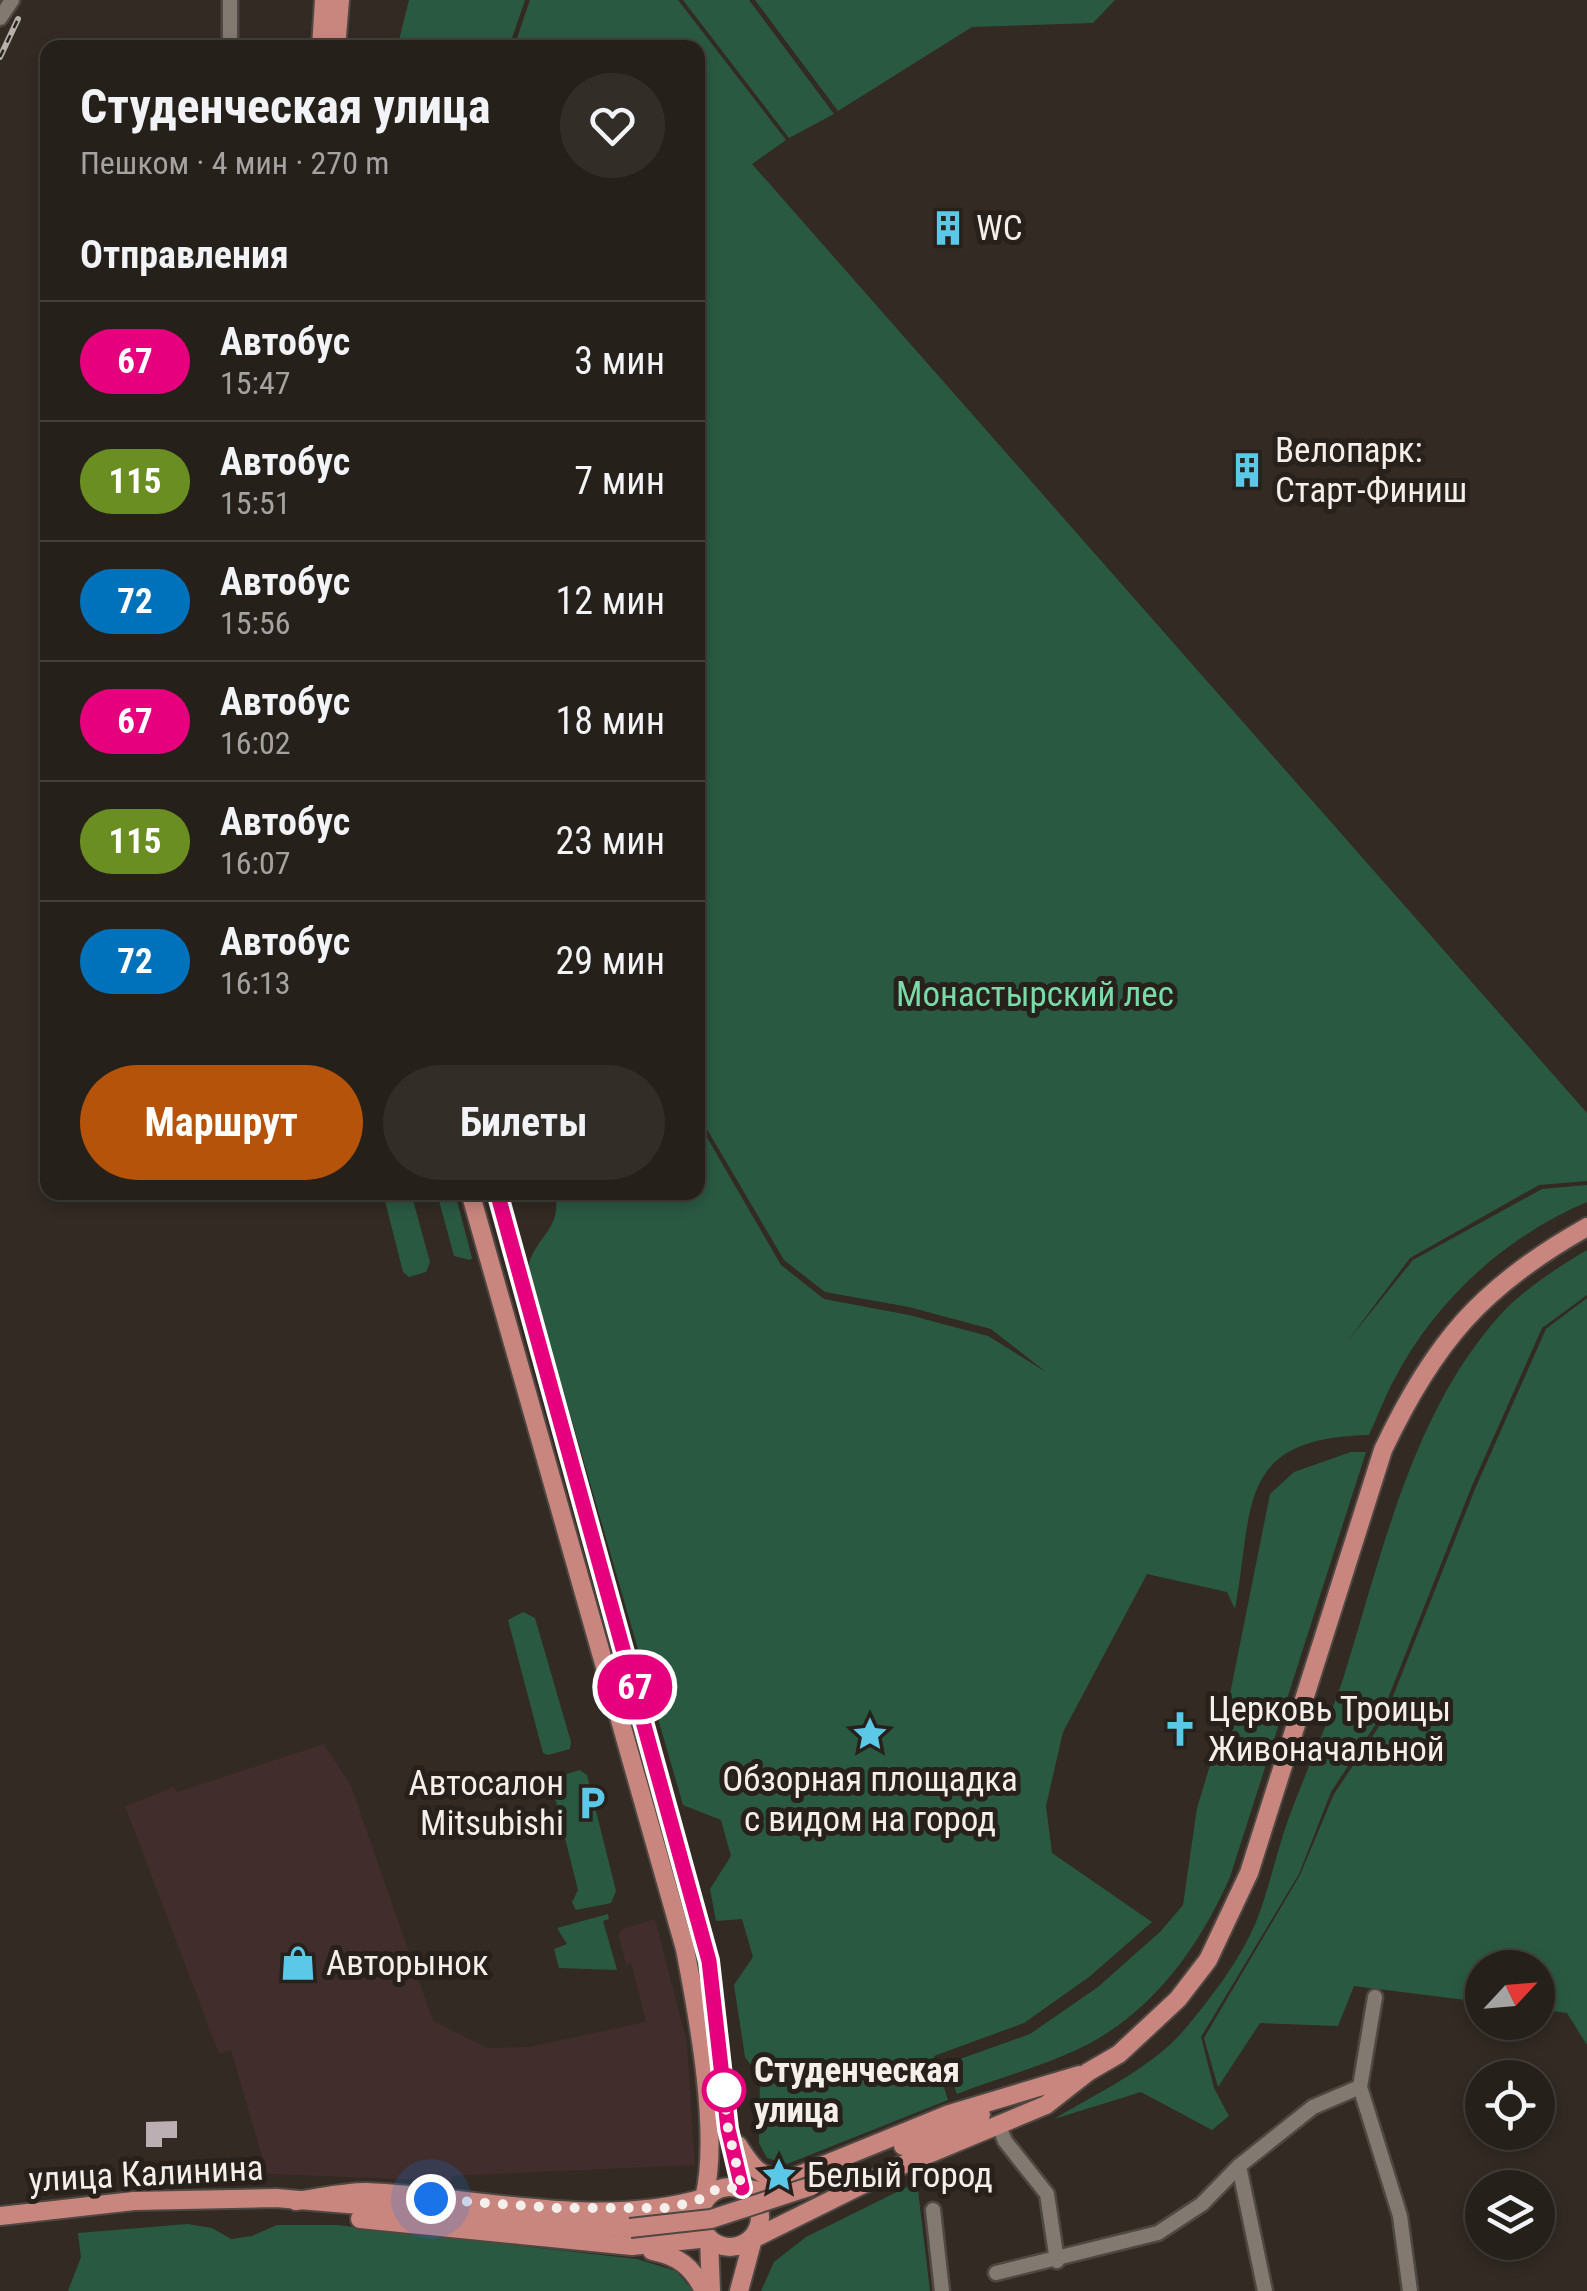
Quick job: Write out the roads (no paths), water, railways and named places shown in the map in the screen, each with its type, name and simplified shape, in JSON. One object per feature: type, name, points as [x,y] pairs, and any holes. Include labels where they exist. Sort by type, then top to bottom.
[{"type":"main road","points":[[322,40],[324,0]]},
{"type":"main road","points":[[337,40],[340,0]]},
{"type":"main road","points":[[472,1200],[680,1931],[698,2021],[710,2174],[702,2212],[709,2238],[712,2291]]},
{"type":"main road","points":[[499,1200],[709,1961],[728,2129],[742,2188],[758,2212],[739,2291]]},
{"type":"main road","points":[[631,2237],[711,2219],[812,2186],[1088,2072],[1119,2054],[1178,1999],[1208,1960],[1249,1873],[1383,1450],[1412,1389],[1464,1316],[1530,1259],[1587,1227]]},
{"type":"main road","points":[[698,2021],[718,2018]]},
{"type":"main road","points":[[296,2202],[631,2237],[709,2238],[729,2248],[900,2166],[1046,2106],[1088,2072]]},
{"type":"main road","points":[[296,2202],[362,2192],[500,2206],[670,2208],[704,2198],[718,2188],[760,2191],[950,2114],[1088,2072]]},
{"type":"main road","points":[[728,2129],[754,2171],[769,2178],[791,2180]]},
{"type":"main road","points":[[600,2209],[663,2202],[681,2196],[704,2172],[707,2130]]},
{"type":"main road","name":"улица Калинина","points":[[0,2216],[134,2201],[228,2198],[296,2202]]},
{"type":"main road","points":[[631,2237],[675,2256],[697,2276],[704,2291]]},
{"type":"street","points":[[0,18],[12,0]]},
{"type":"street","points":[[230,0],[230,40]]},
{"type":"street","points":[[1375,1998],[1360,2086],[1400,2216],[1410,2291]]},
{"type":"street","points":[[996,2273],[1158,2233],[1202,2204],[1239,2166],[1313,2107],[1360,2086]]},
{"type":"street","points":[[998,2126],[1005,2141],[1047,2194],[1057,2261]]},
{"type":"street","points":[[1239,2166],[1265,2291]]},
{"type":"street","points":[[933,2210],[942,2291]]},
{"type":"railway","points":[[0,57],[18,19]]},
{"type":"place","name":"WC","points":[[948,228]]},
{"type":"place","name":"Велопарк: Старт-Финиш","points":[[1247,470]]},
{"type":"place","name":"Церковь Троицы Живоначальной","points":[[1180,1729]]},
{"type":"place","name":"Обзорная площадка с видом на город","points":[[870,1734]]},
{"type":"place","name":"Автосалон Mitsubishi","points":[[592,1803]]},
{"type":"place","name":"Авторынок","points":[[298,1963]]},
{"type":"place","name":"Студенческая улица","points":[[724,2090]]},
{"type":"place","name":"Белый город","points":[[779,2175]]},
{"type":"park label","name":"Монастырский лес","points":[[1035,994]]}]
